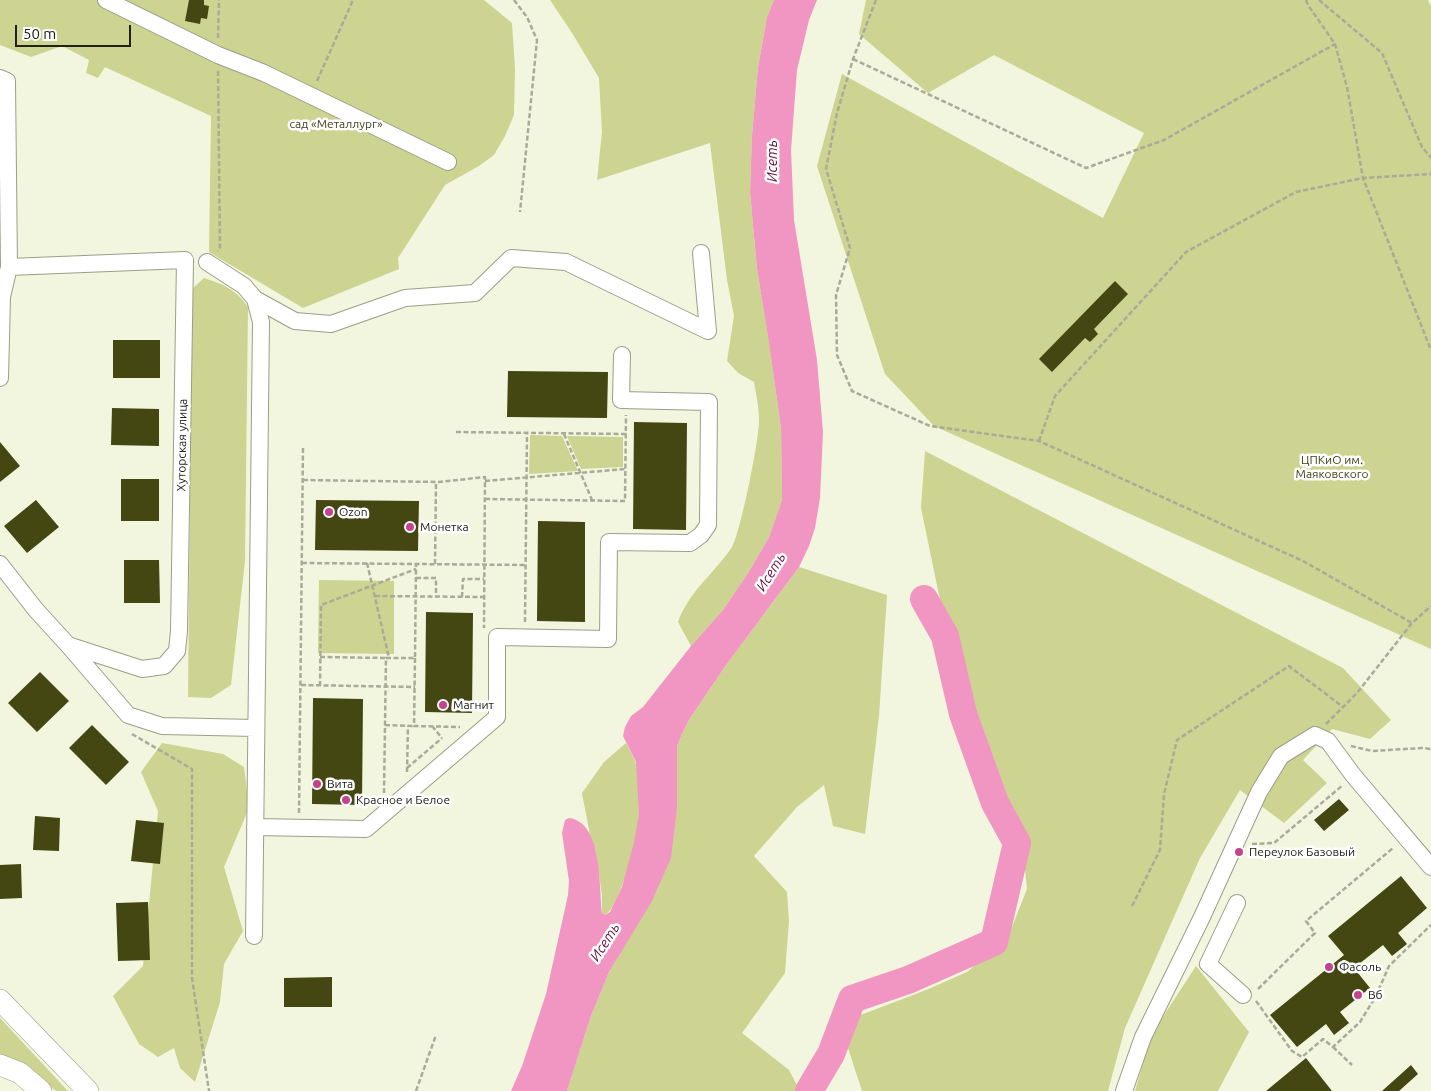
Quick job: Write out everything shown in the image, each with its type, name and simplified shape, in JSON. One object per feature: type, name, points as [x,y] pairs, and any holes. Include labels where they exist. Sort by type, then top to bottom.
[{"type":"main road","points":[[0,1000],[88,1091]]},
{"type":"main road","points":[[0,1065],[20,1073],[42,1091]]},
{"type":"street","points":[[106,0],[218,55],[264,73],[448,162]]},
{"type":"street","points":[[0,78],[7,81],[9,267],[2,297],[0,378]]},
{"type":"street","points":[[207,262],[244,286],[255,299],[295,321],[331,324],[405,298],[475,293],[511,258],[566,262],[708,331],[700,253]]},
{"type":"street","name":"Хуторская улица","points":[[9,267],[185,260],[179,631],[177,652],[164,666],[142,669],[68,645]]},
{"type":"street","points":[[254,936],[261,322],[255,299]]},
{"type":"street","points":[[255,827],[366,829],[497,717],[497,638],[608,639],[609,542],[690,543],[701,535],[708,525],[709,402],[621,400],[622,355]]},
{"type":"street","points":[[0,564],[36,610],[128,715],[162,726],[256,728]]},
{"type":"street","points":[[1124,1091],[1142,1037],[1202,917],[1259,792],[1281,756],[1322,738],[1431,867]]},
{"type":"street","points":[[1237,903],[1208,964],[1243,995]]},
{"type":"street","points":[[1202,917],[1227,925]]},
{"type":"path","points":[[207,262],[216,255],[220,247],[219,0]]},
{"type":"path","points":[[310,95],[353,0]]},
{"type":"path","points":[[514,0],[527,17],[537,40],[520,212]]},
{"type":"path","points":[[876,0],[853,59],[837,112],[826,169],[850,248],[836,295],[836,356],[852,391],[930,426],[1039,442],[1303,561],[1412,623]]},
{"type":"path","points":[[1306,0],[1335,44],[1346,87],[1363,178],[1431,350]]},
{"type":"path","points":[[1319,0],[1382,53],[1422,147],[1431,158]]},
{"type":"path","points":[[853,59],[1086,168],[1164,140],[1335,44]]},
{"type":"path","points":[[1039,442],[1055,396],[1186,252],[1296,192],[1363,178],[1431,174]]},
{"type":"path","points":[[485,499],[625,501],[626,401]]},
{"type":"path","points":[[456,432],[626,434]]},
{"type":"path","points":[[525,638],[527,433]]},
{"type":"path","points":[[564,434],[592,500]]},
{"type":"path","points":[[299,828],[303,447]]},
{"type":"path","points":[[303,480],[436,482],[485,478],[485,481],[625,469]]},
{"type":"path","points":[[484,635],[485,481]]},
{"type":"path","points":[[435,564],[436,482]]},
{"type":"path","points":[[302,563],[526,566]]},
{"type":"path","points":[[368,564],[387,658],[384,814]]},
{"type":"path","points":[[414,726],[416,564]]},
{"type":"path","points":[[320,686],[321,605],[416,569]]},
{"type":"path","points":[[416,578],[436,578],[436,597]]},
{"type":"path","points":[[462,597],[462,579],[484,579]]},
{"type":"path","points":[[375,596],[484,597]]},
{"type":"path","points":[[1431,606],[1412,623],[1343,707],[1322,738],[1372,751],[1422,748],[1431,750]]},
{"type":"path","points":[[320,657],[415,658]]},
{"type":"path","points":[[1132,906],[1160,850],[1164,794],[1177,740],[1289,666],[1343,707]]},
{"type":"path","points":[[301,685],[415,687]]},
{"type":"path","points":[[385,726],[483,727],[483,730]]},
{"type":"path","points":[[408,726],[407,774],[416,786]]},
{"type":"path","points":[[407,768],[442,738],[432,726]]},
{"type":"path","points":[[130,733],[192,769],[192,978],[209,1091]]},
{"type":"path","points":[[1234,847],[1274,843],[1353,775]]},
{"type":"path","points":[[1352,1065],[1323,1039],[1302,1057],[1292,1051],[1252,995],[1315,933],[1306,921],[1406,837]]},
{"type":"path","points":[[1333,1046],[1360,1022],[1376,996],[1390,966],[1431,925]]},
{"type":"path","points":[[416,1091],[436,1035]]},
{"type":"green space","name":"сад «Металлург»","points":[[0,0],[484,0],[512,23],[515,69],[514,115],[494,155],[479,166],[445,185],[398,258],[399,269],[303,308],[209,252],[211,116],[105,67],[98,78],[86,73],[89,60],[62,46],[31,57],[0,45]]},
{"type":"green space","points":[[550,0],[774,0],[767,17],[758,67],[752,136],[750,192],[757,269],[781,428],[782,500],[769,537],[748,573],[723,610],[691,646],[678,622],[689,601],[732,547],[740,524],[749,485],[759,420],[754,382],[738,373],[727,361],[734,316],[727,280],[710,143],[597,180],[602,132],[599,78]]},
{"type":"green space","name":"ЦПКиО им. Маяковского","points":[[866,0],[1428,0],[1431,6],[1431,649],[934,426],[885,374],[817,166],[842,74],[1103,218],[1144,133],[994,55],[928,93],[859,34]]},
{"type":"green space","points":[[204,278],[229,288],[248,307],[245,561],[231,685],[211,698],[188,697],[192,289]]},
{"type":"green space","points":[[530,435],[562,436],[578,471],[529,474]]},
{"type":"green space","points":[[567,436],[623,437],[623,467],[581,469]]},
{"type":"green space","points":[[925,451],[1343,668],[1391,720],[1370,739],[1332,729],[1303,760],[1327,783],[1284,823],[1240,790],[1200,858],[1125,1028],[1108,1091],[862,1091],[848,1048],[858,1016],[967,972],[1008,937],[1027,889],[1020,821],[981,777],[967,703],[963,660],[940,600],[921,508]]},
{"type":"green space","points":[[799,567],[887,595],[879,716],[865,834],[833,826],[824,785],[797,807],[754,856],[787,892],[789,921],[785,973],[742,1033],[789,1070],[799,1089],[797,1091],[567,1091],[591,1016],[609,972],[658,888],[677,808],[677,746],[682,734],[689,720],[724,668]]},
{"type":"green space","points":[[319,580],[394,581],[394,654],[318,653]]},
{"type":"green space","points":[[162,743],[223,754],[244,767],[249,808],[224,867],[243,931],[224,964],[220,1002],[195,1082],[180,1068],[174,1048],[158,1057],[139,1044],[113,996],[143,966],[158,811],[141,772]]},
{"type":"green space","points":[[626,743],[635,761],[638,776],[640,802],[638,823],[623,885],[611,909],[605,915],[602,913],[602,896],[596,852],[590,835],[582,793],[604,762]]},
{"type":"green space","points":[[1196,966],[1249,1032],[1218,1091],[1135,1091],[1151,1035]]},
{"type":"green space","points":[[0,1018],[68,1091],[56,1091],[21,1063],[0,1058]]},
{"type":"water","name":"Исеть","points":[[774,0],[817,0],[809,20],[797,70],[791,150],[794,220],[817,360],[823,432],[820,498],[815,528],[799,567],[724,668],[689,720],[682,734],[677,746],[677,808],[671,858],[652,901],[609,972],[591,1016],[567,1091],[511,1091],[522,1066],[546,994],[568,895],[569,881],[562,833],[565,820],[569,818],[580,822],[588,831],[594,843],[599,873],[602,913],[605,915],[610,912],[622,887],[639,814],[636,762],[623,736],[625,727],[631,716],[643,707],[691,646],[723,610],[769,537],[782,500],[781,428],[757,269],[750,192],[752,136],[758,67],[767,17]]},
{"type":"building","points":[[189,0],[204,0],[204,5],[209,6],[207,19],[201,18],[200,24],[185,21]]},
{"type":"building","points":[[1115,281],[1128,294],[1094,329],[1098,334],[1090,342],[1085,338],[1052,372],[1039,359]]},
{"type":"building","points":[[113,340],[160,340],[160,378],[113,378]]},
{"type":"building","points":[[508,371],[608,372],[607,418],[507,417]]},
{"type":"building","points":[[112,408],[159,409],[159,446],[111,445]]},
{"type":"building","points":[[634,422],[687,423],[686,530],[633,529]]},
{"type":"building","points":[[0,442],[20,466],[0,482]]},
{"type":"building","points":[[121,479],[159,479],[159,521],[121,521]]},
{"type":"building","points":[[36,500],[59,527],[27,553],[4,526]]},
{"type":"building","points":[[316,500],[419,501],[418,551],[315,550]]},
{"type":"building","points":[[538,521],[585,522],[585,622],[537,621]]},
{"type":"building","points":[[124,560],[159,560],[160,603],[124,603]]},
{"type":"building","points":[[426,612],[473,613],[472,713],[425,712]]},
{"type":"building","points":[[40,672],[69,701],[37,732],[8,703]]},
{"type":"building","points":[[313,698],[363,699],[362,805],[312,804]]},
{"type":"building","points":[[92,725],[129,762],[106,785],[69,748]]},
{"type":"building","points":[[1339,799],[1349,810],[1324,831],[1314,820]]},
{"type":"building","points":[[35,816],[60,818],[59,851],[33,850]]},
{"type":"building","points":[[136,820],[164,823],[160,864],[131,861]]},
{"type":"building","points":[[21,864],[22,898],[0,899],[0,865]]},
{"type":"building","points":[[1401,876],[1427,908],[1398,933],[1407,944],[1392,956],[1383,945],[1354,968],[1370,988],[1340,1012],[1349,1023],[1334,1035],[1326,1024],[1297,1047],[1270,1015],[1344,955],[1328,936]]},
{"type":"building","points":[[148,902],[150,960],[118,961],[116,903]]},
{"type":"building","points":[[332,977],[332,1007],[284,1007],[284,978]]},
{"type":"building","points":[[1306,1058],[1332,1091],[1266,1091]]},
{"type":"building","points":[[1411,1065],[1418,1074],[1399,1091],[1382,1091]]},
{"type":"waterway","points":[[809,1091],[831,1054],[852,999],[908,980],[994,942],[1017,843],[995,803],[963,714],[945,636],[924,599]]},
{"type":"place","name":"Ozon","points":[[329,512]]},
{"type":"place","name":"Монетка","points":[[410,527]]},
{"type":"place","name":"Магнит","points":[[443,705]]},
{"type":"place","name":"Вита","points":[[317,784]]},
{"type":"place","name":"Красное и Белое","points":[[346,800]]},
{"type":"place","name":"Переулок Базовый","points":[[1239,852]]},
{"type":"place","name":"Фасоль","points":[[1329,967]]},
{"type":"place","name":"Вб","points":[[1358,995]]}]
